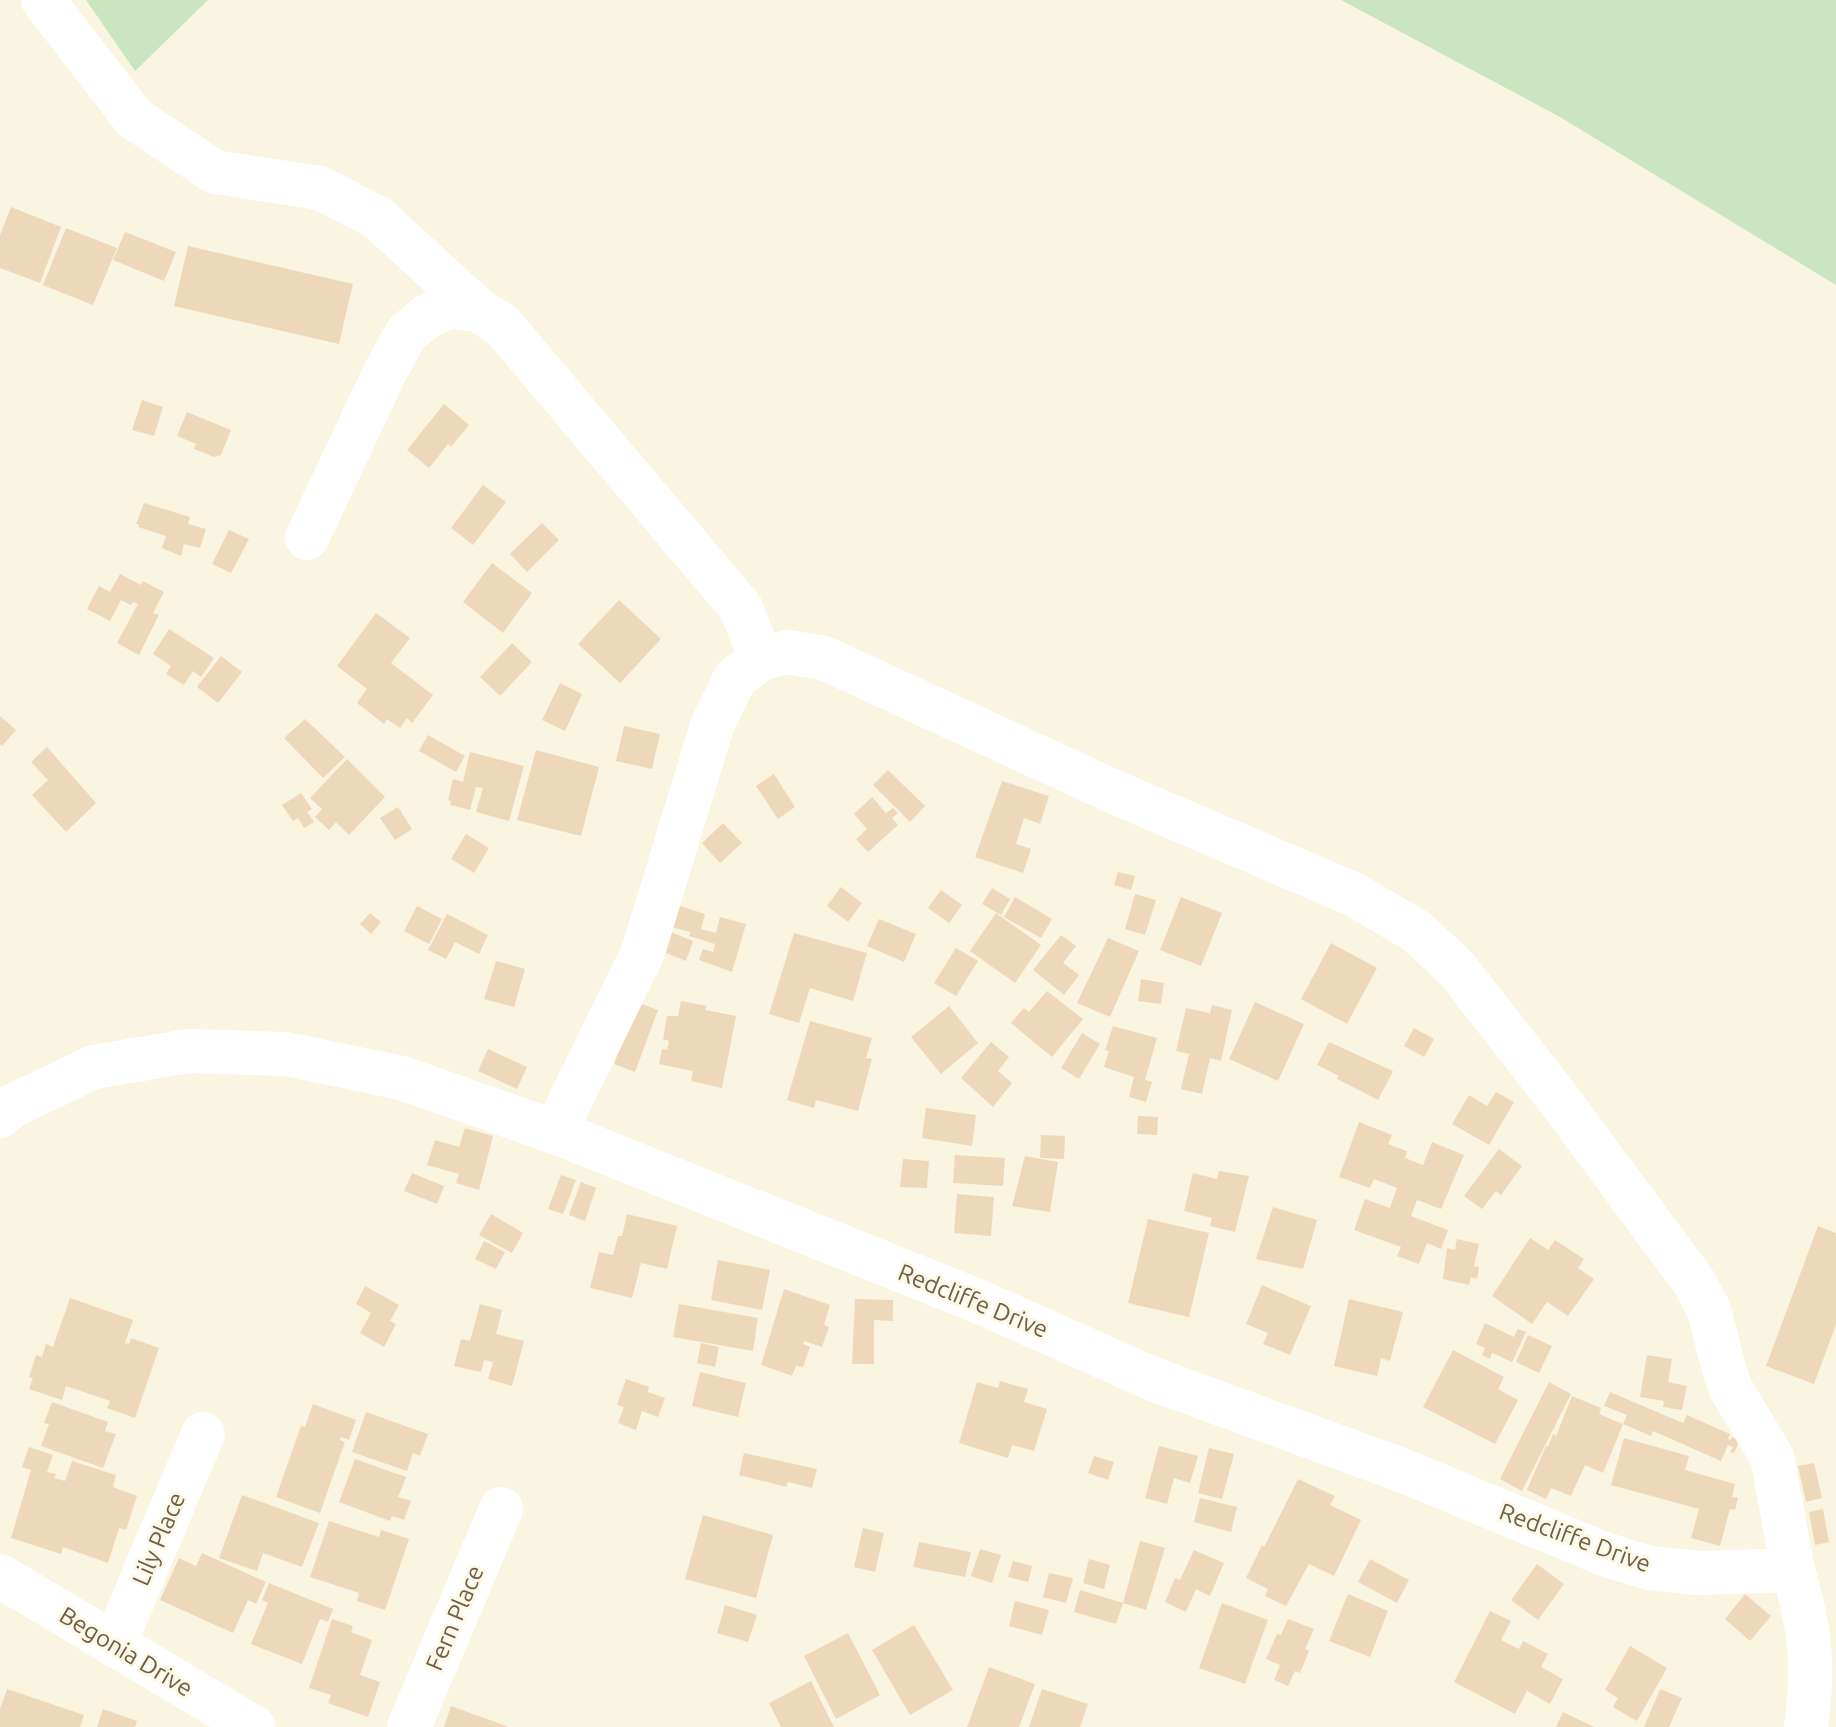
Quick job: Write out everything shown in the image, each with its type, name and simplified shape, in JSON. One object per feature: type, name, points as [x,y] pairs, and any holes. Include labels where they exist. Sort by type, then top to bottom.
[{"type":"street","points":[[43,0],[134,118],[215,172],[320,188],[378,218],[478,310],[502,325],[741,608],[761,659]]},
{"type":"street","points":[[307,538],[406,334],[427,316],[450,307],[478,310]]},
{"type":"street","points":[[555,1132],[643,952],[712,726],[735,678],[761,659],[788,652],[824,658],[1094,782],[1353,894],[1416,931],[1456,968],[1557,1097],[1694,1282],[1709,1310],[1731,1389],[1772,1457],[1793,1570],[1807,1621],[1812,1659],[1806,1727]]},
{"type":"street","name":"Redcliffe Drive","points":[[0,1116],[12,1106],[94,1067],[189,1051],[286,1054],[402,1078],[555,1132],[980,1302],[1153,1379],[1404,1471],[1604,1554],[1649,1568],[1698,1573],[1793,1570]]},
{"type":"street","name":"Lily Place","points":[[114,1645],[203,1434]]},
{"type":"street","name":"Fern Place","points":[[409,1727],[501,1509]]},
{"type":"street","name":"Begonia Drive","points":[[0,1576],[253,1727]]},
{"type":"green space","points":[[86,0],[208,0],[135,71]]},
{"type":"green space","points":[[1341,0],[1836,0],[1836,285],[1560,117]]},
{"type":"building","points":[[11,207],[61,227],[40,283],[0,268],[0,235]]},
{"type":"building","points":[[66,228],[117,248],[93,305],[43,285]]},
{"type":"building","points":[[125,232],[176,252],[164,281],[113,260]]},
{"type":"building","points":[[188,246],[353,284],[339,344],[174,306]]},
{"type":"building","points":[[142,400],[163,407],[154,436],[132,430]]},
{"type":"building","points":[[444,404],[469,425],[451,447],[448,444],[429,468],[407,450]]},
{"type":"building","points":[[187,412],[231,430],[221,455],[214,457],[194,449],[196,444],[177,436]]},
{"type":"building","points":[[483,485],[506,502],[473,545],[451,528]]},
{"type":"building","points":[[144,503],[190,517],[188,524],[206,529],[200,548],[184,544],[181,556],[162,548],[166,536],[136,524]]},
{"type":"building","points":[[542,523],[559,540],[527,572],[510,554]]},
{"type":"building","points":[[229,530],[249,539],[231,573],[212,564]]},
{"type":"building","points":[[492,563],[532,593],[503,633],[463,602]]},
{"type":"building","points":[[120,574],[164,592],[153,613],[159,615],[139,655],[117,643],[138,604],[133,602],[131,605],[121,600],[110,621],[87,609],[99,586],[110,592]]},
{"type":"building","points":[[619,600],[661,639],[620,683],[578,644]]},
{"type":"building","points":[[376,613],[410,638],[391,663],[433,695],[412,723],[407,718],[400,728],[387,719],[384,724],[357,703],[367,689],[337,666]]},
{"type":"building","points":[[169,629],[214,658],[201,677],[193,671],[184,685],[166,674],[171,666],[153,654]]},
{"type":"building","points":[[512,643],[532,662],[500,696],[480,677]]},
{"type":"building","points":[[221,656],[242,672],[218,703],[197,687]]},
{"type":"building","points":[[560,683],[582,694],[565,731],[542,720]]},
{"type":"building","points":[[0,716],[16,730],[2,746],[0,744]]},
{"type":"building","points":[[305,719],[345,757],[323,778],[284,738]]},
{"type":"building","points":[[624,726],[660,734],[652,769],[616,761]]},
{"type":"building","points":[[428,735],[465,756],[456,772],[419,751]]},
{"type":"building","points":[[47,747],[96,803],[66,832],[32,795],[48,780],[31,762]]},
{"type":"building","points":[[536,750],[599,767],[581,836],[517,820]]},
{"type":"building","points":[[470,752],[524,766],[509,821],[476,812],[483,788],[476,787],[470,810],[450,805],[451,801],[448,800],[453,779],[463,782]]},
{"type":"building","points":[[347,759],[385,797],[349,835],[336,822],[329,830],[315,817],[322,809],[310,798]]},
{"type":"building","points":[[888,770],[925,806],[910,822],[873,785]]},
{"type":"building","points":[[774,774],[795,807],[778,819],[756,786]]},
{"type":"building","points":[[1002,781],[1049,796],[1040,824],[1024,818],[1016,844],[1031,849],[1023,873],[975,857]]},
{"type":"building","points":[[301,793],[312,809],[307,812],[314,822],[304,828],[298,818],[293,821],[282,805]]},
{"type":"building","points":[[872,797],[886,813],[893,808],[898,813],[892,818],[898,825],[868,852],[856,839],[867,829],[854,814]]},
{"type":"building","points":[[398,807],[412,829],[395,840],[380,818]]},
{"type":"building","points":[[723,823],[742,843],[720,863],[702,843]]},
{"type":"building","points":[[466,834],[489,848],[474,873],[451,859]]},
{"type":"building","points":[[1118,872],[1135,876],[1131,890],[1114,885]]},
{"type":"building","points":[[841,887],[862,903],[848,922],[827,906]]},
{"type":"building","points":[[992,888],[1010,899],[1001,915],[982,904]]},
{"type":"building","points":[[941,890],[962,905],[949,923],[928,908]]},
{"type":"building","points":[[1135,894],[1156,900],[1145,935],[1125,929]]},
{"type":"building","points":[[1015,897],[1052,919],[1041,938],[1004,917]]},
{"type":"building","points":[[1181,897],[1222,913],[1201,966],[1160,950]]},
{"type":"building","points":[[677,905],[705,914],[701,929],[716,933],[720,917],[746,924],[732,972],[699,960],[703,949],[713,952],[715,944],[671,927]]},
{"type":"building","points":[[417,906],[442,919],[429,944],[404,931]]},
{"type":"building","points":[[370,913],[381,922],[371,934],[360,924]]},
{"type":"building","points":[[996,913],[1041,945],[1015,983],[970,951]]},
{"type":"building","points":[[447,914],[488,935],[479,954],[455,942],[446,959],[428,950]]},
{"type":"building","points":[[879,919],[916,934],[904,962],[867,946]]},
{"type":"building","points":[[671,932],[693,941],[686,961],[663,952]]},
{"type":"building","points":[[794,933],[867,953],[853,1001],[810,988],[799,1023],[769,1014]]},
{"type":"building","points":[[1061,935],[1076,946],[1063,963],[1079,975],[1064,995],[1033,970]]},
{"type":"building","points":[[1108,938],[1139,951],[1110,1017],[1077,1003]]},
{"type":"building","points":[[1331,943],[1377,968],[1347,1024],[1301,999]]},
{"type":"building","points":[[956,948],[978,961],[956,996],[934,983]]},
{"type":"building","points":[[496,961],[525,969],[514,1007],[484,999]]},
{"type":"building","points":[[1141,979],[1164,983],[1161,1004],[1138,1001]]},
{"type":"building","points":[[1047,991],[1083,1019],[1052,1057],[1011,1023],[1024,1008],[1029,1012]]},
{"type":"building","points":[[681,1001],[736,1016],[722,1088],[691,1081],[693,1071],[659,1064],[662,1049],[667,1050],[669,1041],[663,1039],[667,1016],[678,1016]]},
{"type":"building","points":[[636,1002],[658,1010],[635,1072],[614,1064]]},
{"type":"building","points":[[1255,1002],[1304,1024],[1278,1081],[1229,1059]]},
{"type":"building","points":[[1212,1005],[1232,1010],[1221,1061],[1210,1058],[1202,1094],[1181,1089],[1189,1054],[1176,1051],[1186,1008],[1210,1013]]},
{"type":"building","points":[[949,1006],[978,1043],[941,1074],[911,1037]]},
{"type":"building","points":[[810,1021],[872,1038],[866,1058],[872,1059],[858,1111],[816,1100],[814,1108],[787,1100]]},
{"type":"building","points":[[1113,1026],[1157,1038],[1145,1080],[1152,1082],[1146,1102],[1129,1097],[1134,1077],[1104,1067],[1109,1051],[1105,1050]]},
{"type":"building","points":[[1414,1028],[1434,1039],[1424,1057],[1404,1046]]},
{"type":"building","points":[[1082,1033],[1100,1044],[1079,1079],[1061,1068]]},
{"type":"building","points":[[991,1042],[1009,1057],[998,1071],[1012,1083],[993,1107],[961,1078]]},
{"type":"building","points":[[1329,1042],[1393,1071],[1378,1100],[1317,1065]]},
{"type":"building","points":[[488,1049],[527,1067],[517,1089],[478,1071]]},
{"type":"building","points":[[1496,1092],[1514,1102],[1489,1145],[1452,1124],[1469,1095],[1487,1106]]},
{"type":"building","points":[[926,1108],[976,1115],[972,1146],[922,1138]]},
{"type":"building","points":[[1138,1116],[1158,1117],[1157,1135],[1137,1134]]},
{"type":"building","points":[[1359,1122],[1392,1135],[1388,1144],[1407,1151],[1405,1158],[1423,1165],[1432,1142],[1464,1155],[1441,1209],[1417,1200],[1411,1216],[1448,1230],[1441,1249],[1427,1243],[1419,1264],[1397,1256],[1401,1247],[1354,1230],[1365,1199],[1390,1208],[1397,1188],[1374,1179],[1370,1188],[1339,1177]]},
{"type":"building","points":[[465,1128],[493,1136],[479,1190],[456,1183],[459,1174],[427,1165],[435,1140],[459,1147]]},
{"type":"building","points":[[1041,1135],[1065,1136],[1064,1159],[1040,1158]]},
{"type":"building","points":[[1499,1149],[1522,1166],[1501,1195],[1496,1191],[1482,1209],[1464,1196]]},
{"type":"building","points":[[955,1155],[1005,1158],[1003,1186],[953,1183]]},
{"type":"building","points":[[1025,1156],[1058,1162],[1050,1212],[1012,1206]]},
{"type":"building","points":[[903,1159],[929,1161],[927,1188],[900,1187]]},
{"type":"building","points":[[1219,1171],[1249,1176],[1235,1232],[1210,1226],[1212,1218],[1184,1211],[1193,1173],[1217,1179]]},
{"type":"building","points":[[412,1173],[444,1186],[437,1204],[404,1191]]},
{"type":"building","points":[[561,1175],[576,1180],[563,1214],[548,1209]]},
{"type":"building","points":[[581,1182],[596,1188],[585,1221],[569,1215]]},
{"type":"building","points":[[957,1194],[994,1197],[991,1236],[954,1233]]},
{"type":"building","points":[[1273,1207],[1317,1220],[1303,1269],[1256,1259]]},
{"type":"building","points":[[491,1214],[523,1233],[512,1253],[479,1235]]},
{"type":"building","points":[[627,1214],[677,1226],[667,1269],[641,1263],[632,1298],[590,1288],[599,1252],[613,1255]]},
{"type":"building","points":[[1148,1219],[1209,1233],[1189,1317],[1128,1303]]},
{"type":"building","points":[[1818,1226],[1836,1233],[1836,1325],[1814,1384],[1766,1366]]},
{"type":"building","points":[[1530,1238],[1548,1250],[1555,1240],[1584,1259],[1578,1268],[1594,1279],[1568,1316],[1547,1302],[1532,1324],[1492,1296]]},
{"type":"building","points":[[1457,1239],[1479,1244],[1474,1266],[1479,1267],[1477,1279],[1471,1277],[1469,1285],[1443,1279],[1447,1248],[1455,1250]]},
{"type":"building","points":[[484,1241],[505,1252],[496,1269],[475,1259]]},
{"type":"building","points":[[718,1260],[770,1270],[762,1310],[711,1300]]},
{"type":"building","points":[[1262,1285],[1311,1306],[1290,1355],[1263,1344],[1268,1333],[1246,1324]]},
{"type":"building","points":[[365,1286],[399,1305],[390,1321],[396,1324],[384,1347],[360,1333],[371,1313],[356,1304]]},
{"type":"building","points":[[784,1289],[830,1305],[824,1325],[829,1327],[822,1347],[804,1341],[803,1344],[810,1347],[803,1367],[796,1366],[792,1376],[761,1365]]},
{"type":"building","points":[[70,1298],[133,1320],[125,1343],[129,1344],[131,1338],[159,1348],[135,1418],[107,1408],[110,1401],[66,1386],[62,1400],[29,1389],[33,1378],[29,1377],[36,1355],[42,1357],[46,1344],[53,1347]]},
{"type":"building","points":[[855,1299],[893,1300],[893,1321],[874,1320],[874,1364],[852,1364]]},
{"type":"building","points":[[1349,1299],[1403,1312],[1390,1361],[1381,1358],[1377,1376],[1334,1366]]},
{"type":"building","points":[[480,1304],[502,1310],[496,1334],[524,1341],[512,1386],[488,1379],[493,1362],[484,1360],[481,1372],[454,1366],[461,1339],[470,1341]]},
{"type":"building","points":[[679,1304],[758,1318],[753,1351],[673,1337]]},
{"type":"building","points":[[1485,1323],[1514,1337],[1518,1329],[1526,1332],[1512,1362],[1492,1353],[1490,1359],[1482,1355],[1485,1348],[1476,1344]]},
{"type":"building","points":[[1528,1335],[1552,1346],[1539,1373],[1516,1362]]},
{"type":"building","points":[[701,1343],[719,1347],[715,1367],[697,1363]]},
{"type":"building","points":[[1453,1350],[1504,1377],[1498,1389],[1518,1400],[1495,1444],[1423,1407]]},
{"type":"building","points":[[1647,1355],[1672,1359],[1668,1382],[1687,1386],[1682,1410],[1663,1407],[1664,1401],[1640,1397]]},
{"type":"building","points":[[700,1372],[746,1383],[738,1417],[692,1406]]},
{"type":"building","points":[[626,1379],[649,1387],[648,1392],[665,1398],[658,1417],[642,1411],[636,1430],[618,1423],[624,1407],[617,1405]]},
{"type":"building","points":[[1000,1381],[1028,1389],[1024,1402],[1047,1409],[1034,1451],[1012,1445],[1008,1458],[959,1443],[977,1382],[998,1388]]},
{"type":"building","points":[[1549,1382],[1571,1394],[1522,1491],[1500,1479]]},
{"type":"building","points":[[1610,1392],[1683,1423],[1687,1415],[1730,1434],[1728,1439],[1740,1440],[1734,1453],[1730,1452],[1733,1447],[1728,1445],[1721,1461],[1653,1431],[1651,1436],[1623,1424],[1627,1415],[1604,1406]]},
{"type":"building","points":[[1572,1396],[1601,1408],[1599,1414],[1623,1424],[1603,1473],[1585,1465],[1571,1496],[1551,1488],[1546,1499],[1527,1490],[1546,1446],[1553,1434],[1556,1436]]},
{"type":"building","points":[[52,1402],[108,1422],[105,1431],[116,1434],[103,1468],[41,1446],[49,1424],[44,1423]]},
{"type":"building","points":[[313,1404],[356,1420],[349,1440],[341,1437],[340,1440],[345,1442],[320,1513],[276,1497],[301,1426],[305,1427]]},
{"type":"building","points":[[366,1412],[428,1434],[420,1456],[413,1453],[407,1471],[352,1452]]},
{"type":"building","points":[[1624,1438],[1689,1456],[1685,1470],[1735,1484],[1732,1497],[1738,1498],[1735,1510],[1730,1509],[1720,1546],[1691,1538],[1699,1509],[1611,1485]]},
{"type":"building","points":[[1159,1446],[1198,1456],[1190,1483],[1174,1478],[1167,1504],[1145,1498]]},
{"type":"building","points":[[29,1447],[53,1455],[47,1472],[56,1474],[54,1478],[65,1481],[72,1461],[116,1475],[115,1488],[137,1496],[126,1530],[119,1528],[108,1563],[63,1547],[61,1554],[11,1538],[31,1470],[22,1467]]},
{"type":"building","points":[[1209,1448],[1234,1454],[1222,1499],[1198,1493]]},
{"type":"building","points":[[744,1453],[817,1469],[812,1488],[788,1482],[786,1487],[739,1475]]},
{"type":"building","points":[[1094,1456],[1114,1462],[1108,1480],[1088,1473]]},
{"type":"building","points":[[355,1459],[406,1477],[398,1497],[411,1501],[404,1520],[392,1516],[390,1521],[339,1502]]},
{"type":"building","points":[[1814,1463],[1822,1498],[1806,1502],[1798,1466]]},
{"type":"building","points":[[1298,1479],[1335,1496],[1330,1505],[1361,1520],[1334,1576],[1309,1564],[1286,1606],[1265,1596],[1268,1589],[1246,1578]]},
{"type":"building","points":[[242,1495],[319,1523],[302,1567],[263,1553],[257,1571],[219,1558]]},
{"type":"building","points":[[1200,1498],[1237,1507],[1231,1532],[1194,1522]]},
{"type":"building","points":[[1823,1509],[1829,1542],[1815,1545],[1809,1512]]},
{"type":"building","points":[[703,1515],[773,1535],[756,1598],[685,1579]]},
{"type":"building","points":[[329,1521],[379,1537],[381,1530],[409,1539],[385,1610],[357,1601],[359,1593],[310,1577]]},
{"type":"building","points":[[863,1528],[884,1533],[875,1572],[854,1567]]},
{"type":"building","points":[[1140,1541],[1165,1548],[1146,1610],[1123,1603]]},
{"type":"building","points":[[919,1542],[971,1552],[965,1577],[913,1567]]},
{"type":"building","points":[[980,1549],[1001,1555],[992,1583],[971,1576]]},
{"type":"building","points":[[1194,1550],[1224,1563],[1210,1596],[1196,1589],[1186,1612],[1165,1602],[1175,1578],[1180,1580]]},
{"type":"building","points":[[202,1553],[266,1582],[256,1604],[248,1600],[233,1633],[160,1600],[179,1558],[196,1566]]},
{"type":"building","points":[[1089,1559],[1110,1565],[1104,1589],[1083,1583]]},
{"type":"building","points":[[1370,1559],[1409,1580],[1397,1603],[1358,1582]]},
{"type":"building","points":[[1013,1561],[1032,1566],[1028,1582],[1008,1577]]},
{"type":"building","points":[[1537,1564],[1564,1584],[1538,1620],[1511,1600]]},
{"type":"building","points":[[1049,1573],[1073,1578],[1066,1603],[1043,1597]]},
{"type":"building","points":[[269,1583],[333,1609],[328,1622],[320,1619],[302,1664],[251,1644],[268,1603],[262,1600]]},
{"type":"building","points":[[1080,1590],[1123,1603],[1116,1624],[1074,1612]]},
{"type":"building","points":[[1348,1594],[1388,1611],[1370,1657],[1329,1641]]},
{"type":"building","points":[[1745,1594],[1771,1616],[1750,1641],[1725,1619]]},
{"type":"building","points":[[1015,1601],[1049,1610],[1042,1635],[1009,1626]]},
{"type":"building","points":[[1222,1603],[1268,1620],[1245,1684],[1199,1668]]},
{"type":"building","points":[[725,1605],[757,1615],[748,1642],[717,1633]]},
{"type":"building","points":[[1490,1611],[1511,1621],[1501,1640],[1519,1649],[1523,1641],[1548,1654],[1541,1667],[1563,1679],[1550,1704],[1527,1691],[1515,1714],[1454,1682]]},
{"type":"building","points":[[332,1619],[353,1626],[351,1632],[372,1640],[360,1675],[380,1682],[368,1717],[328,1703],[331,1695],[309,1688]]},
{"type":"building","points":[[1288,1619],[1314,1629],[1305,1649],[1309,1651],[1300,1673],[1295,1671],[1288,1686],[1274,1680],[1280,1665],[1266,1659],[1277,1634],[1281,1635]]},
{"type":"building","points":[[914,1625],[953,1690],[910,1715],[872,1650]]},
{"type":"building","points":[[848,1633],[880,1695],[836,1719],[804,1656]]},
{"type":"building","points":[[1630,1646],[1667,1668],[1637,1721],[1613,1707],[1618,1698],[1605,1690]]},
{"type":"building","points":[[989,1667],[1035,1684],[1019,1727],[967,1727]]},
{"type":"building","points":[[811,1681],[834,1727],[781,1727],[769,1703]]},
{"type":"building","points":[[7,1689],[84,1715],[80,1727],[0,1727],[0,1709]]},
{"type":"building","points":[[1042,1689],[1088,1704],[1080,1727],[1029,1727]]},
{"type":"building","points":[[1660,1689],[1682,1698],[1669,1727],[1644,1727]]},
{"type":"building","points":[[451,1706],[509,1727],[444,1727]]},
{"type":"building","points":[[103,1709],[137,1721],[135,1727],[97,1727]]},
{"type":"building","points":[[1563,1712],[1594,1727],[1556,1727]]}]
